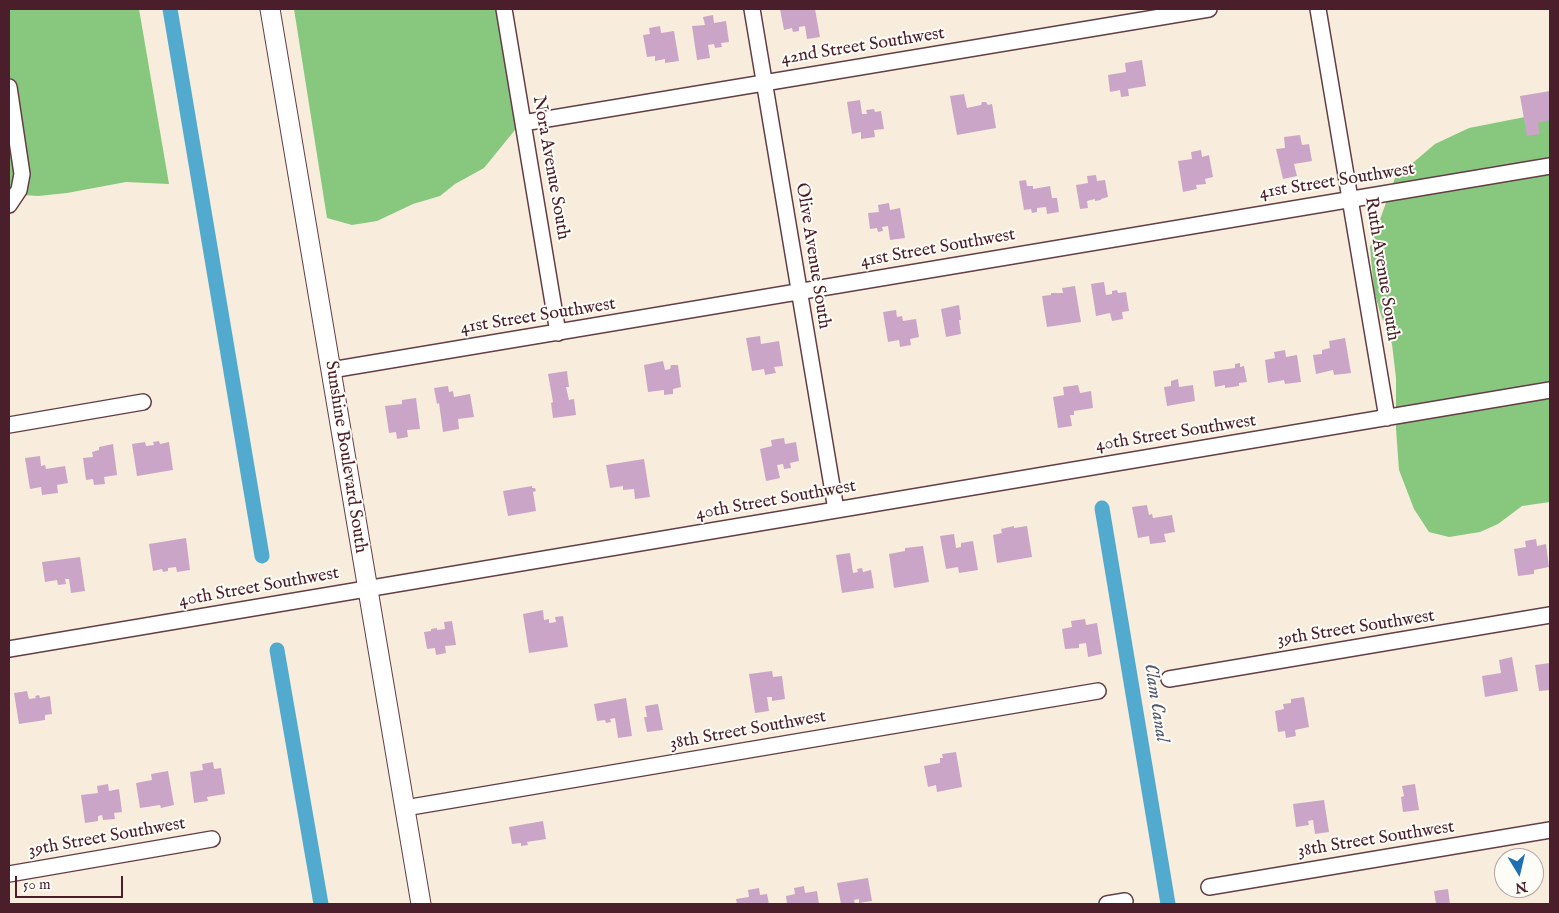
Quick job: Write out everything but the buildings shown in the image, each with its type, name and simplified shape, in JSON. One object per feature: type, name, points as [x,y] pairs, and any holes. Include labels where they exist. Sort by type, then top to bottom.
[{"type":"street","name":"Sunshine Boulevard South","points":[[270,9],[421,904]]},
{"type":"street","name":"Nora Avenue South","points":[[504,9],[558,333]]},
{"type":"street","name":"Olive Avenue South","points":[[752,9],[836,510]]},
{"type":"street","name":"42nd Street Southwest","points":[[523,124],[1209,9]]},
{"type":"street","name":"Ruth Avenue South","points":[[1318,9],[1387,418]]},
{"type":"street","points":[[9,87],[22,174],[20,190],[9,204]]},
{"type":"street","name":"41st Street Southwest","points":[[331,370],[1550,166]]},
{"type":"street","name":"40th Street Southwest","points":[[9,649],[1550,390]]},
{"type":"street","points":[[9,425],[143,402]]},
{"type":"street","name":"39th Street Southwest","points":[[1169,679],[1550,615]]},
{"type":"street","name":"38th Street Southwest","points":[[405,808],[1098,691]]},
{"type":"street","name":"38th Street Southwest","points":[[1208,887],[1550,830]]},
{"type":"street","name":"39th Street Southwest","points":[[9,874],[212,839]]},
{"type":"street","points":[[1107,904],[1125,901]]},
{"type":"green space","points":[[9,9],[139,9],[169,184],[126,182],[67,193],[38,196],[23,195],[9,191]]},
{"type":"green space","points":[[294,9],[498,9],[519,125],[484,168],[455,184],[440,196],[413,204],[377,221],[352,225],[327,218]]},
{"type":"green space","points":[[1550,113],[1550,502],[1522,506],[1498,524],[1480,532],[1449,537],[1429,532],[1414,509],[1399,470],[1396,429],[1396,378],[1392,344],[1374,291],[1370,247],[1395,178],[1435,144],[1469,128]]},
{"type":"waterway","points":[[170,9],[262,556]]},
{"type":"waterway","name":"Clam Canal","points":[[1102,508],[1168,904]]},
{"type":"waterway","points":[[277,650],[321,904]]}]
